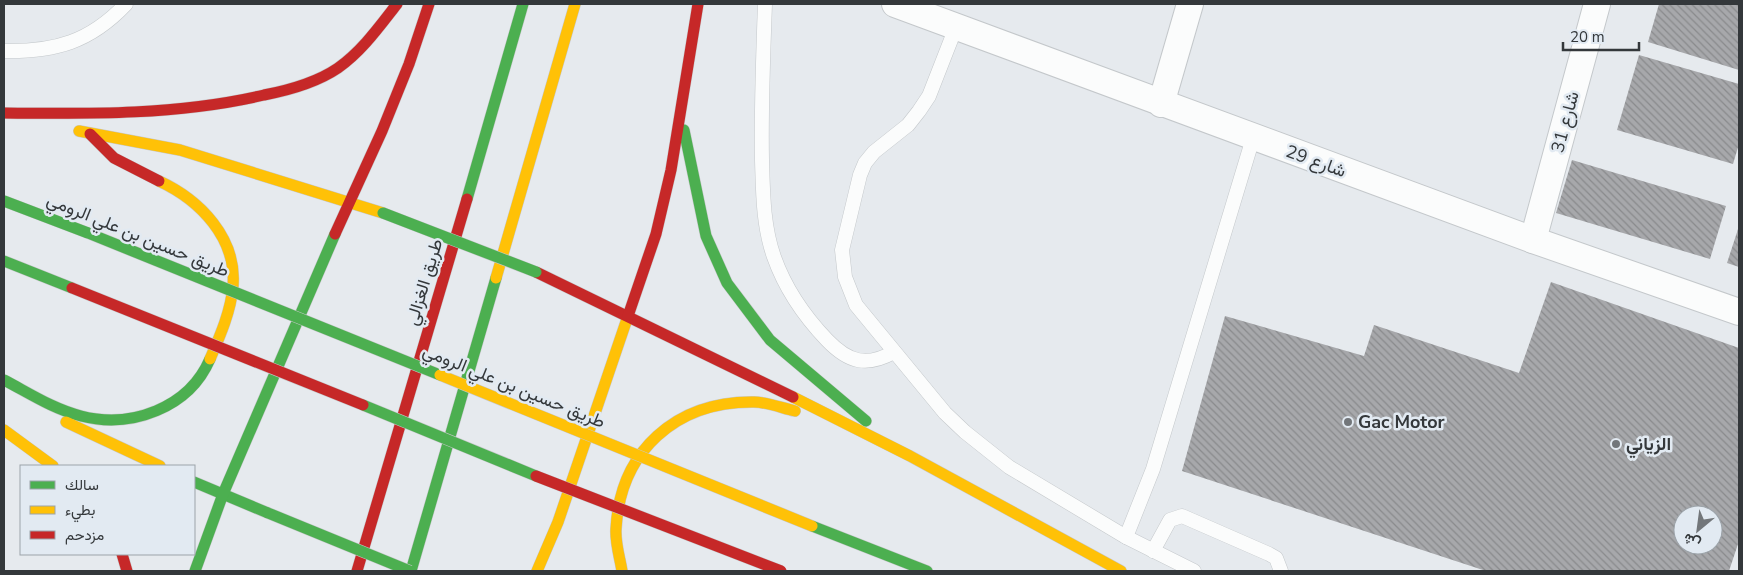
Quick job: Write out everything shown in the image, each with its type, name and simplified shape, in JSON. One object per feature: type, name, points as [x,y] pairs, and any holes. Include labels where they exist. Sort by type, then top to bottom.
[{"type":"highway","points":[[4,115],[135,114],[212,107],[295,89],[329,74],[368,41],[397,4]]},
{"type":"highway","points":[[195,571],[223,494],[348,203],[382,131],[430,4]]},
{"type":"highway","name":"طريق الغزالي","points":[[357,571],[380,486],[496,108],[523,4]]},
{"type":"highway","points":[[195,482],[411,571],[575,4]]},
{"type":"highway","points":[[537,571],[558,522],[656,234],[671,170],[698,4]]},
{"type":"highway","points":[[681,114],[706,236],[727,283],[740,303],[770,340],[787,356],[910,456]]},
{"type":"highway","points":[[4,115],[52,126]]},
{"type":"highway","points":[[71,130],[135,140],[180,150],[383,213],[536,272],[910,456],[1121,571]]},
{"type":"highway","points":[[4,380],[65,411],[82,416],[116,419],[151,412],[176,401],[195,385],[205,371],[231,305],[234,292],[230,258],[214,222],[186,195],[105,154],[90,134]]},
{"type":"highway","name":"طريق حسين بن علي الرومي","points":[[4,201],[88,233],[927,571]]},
{"type":"highway","points":[[4,261],[604,503],[781,571]]},
{"type":"highway","points":[[4,393],[158,465]]},
{"type":"highway","points":[[622,571],[616,544],[615,516],[626,477],[648,443],[679,417],[698,408],[738,400],[778,404],[910,456]]},
{"type":"highway","points":[[4,430],[52,465]]},
{"type":"highway","points":[[122,555],[127,571]]},
{"type":"street","name":"شارع 29","points":[[895,4],[1253,138],[1533,240],[1739,312]]},
{"type":"street","points":[[1161,104],[1190,4]]},
{"type":"street","name":"شارع 31","points":[[1533,240],[1597,4]]},
{"type":"lane","points":[[4,51],[38,52],[76,41],[111,20],[126,4]]},
{"type":"lane","points":[[765,4],[763,202],[774,258],[804,313],[831,344],[858,361],[876,362],[894,352]]},
{"type":"lane","points":[[956,27],[928,96],[919,111],[908,125],[874,152],[865,163],[860,175],[844,237],[843,263],[850,292],[865,317],[945,413],[986,450],[1009,467],[1126,537],[1194,571]]},
{"type":"lane","points":[[1126,537],[1153,469],[1253,138]]},
{"type":"lane","points":[[1152,551],[1170,520],[1182,516],[1269,554],[1276,558],[1281,571]]},
{"type":"building","points":[[1659,4],[1739,4],[1739,70],[1648,42]]},
{"type":"building","points":[[1639,55],[1739,84],[1739,144],[1733,164],[1617,130]]},
{"type":"building","points":[[1572,160],[1726,206],[1710,259],[1556,213]]},
{"type":"building","points":[[1739,226],[1739,267],[1727,263]]},
{"type":"building","points":[[1551,282],[1739,348],[1739,541],[1729,571],[1486,571],[1182,471],[1225,316],[1364,356],[1374,325],[1519,373]]},
{"type":"traffic: fast","points":[[467,199],[523,4]]},
{"type":"traffic: fast","points":[[684,130],[706,236],[727,283],[770,340],[866,421]]},
{"type":"traffic: fast","points":[[4,201],[88,233]]},
{"type":"traffic: fast","points":[[383,213],[536,272]]},
{"type":"traffic: fast","points":[[88,233],[440,375]]},
{"type":"traffic: fast","points":[[195,571],[223,494],[335,234]]},
{"type":"traffic: fast","points":[[4,261],[72,288]]},
{"type":"traffic: fast","points":[[411,571],[496,278]]},
{"type":"traffic: fast","points":[[4,380],[41,400],[71,413],[100,419],[119,419],[138,417],[156,411],[173,402],[188,390],[200,376],[210,359]]},
{"type":"traffic: fast","points":[[363,405],[536,476]]},
{"type":"traffic: fast","points":[[195,482],[268,513]]},
{"type":"traffic: fast","points":[[268,513],[410,571]]},
{"type":"traffic: fast","points":[[812,526],[927,571]]},
{"type":"traffic: slow","points":[[496,278],[575,4]]},
{"type":"traffic: slow","points":[[79,131],[180,150],[383,213]]},
{"type":"traffic: slow","points":[[159,181],[174,189],[201,210],[213,223],[229,252],[233,268],[232,295],[225,323],[210,359]]},
{"type":"traffic: slow","points":[[537,571],[558,522],[628,316]]},
{"type":"traffic: slow","points":[[440,375],[812,526]]},
{"type":"traffic: slow","points":[[793,397],[910,456],[1121,571]]},
{"type":"traffic: slow","points":[[622,571],[616,534],[620,501],[628,476],[641,454],[657,436],[677,421],[700,410],[726,404],[759,402],[795,411]]},
{"type":"traffic: slow","points":[[66,422],[158,465]]},
{"type":"traffic: slow","points":[[4,430],[52,465]]},
{"type":"traffic: jam","points":[[4,113],[102,113],[167,110],[232,102],[293,88],[321,78],[347,61],[370,38],[397,4]]},
{"type":"traffic: jam","points":[[335,234],[382,131],[409,64],[429,4]]},
{"type":"traffic: jam","points":[[628,316],[656,234],[671,170],[698,4]]},
{"type":"traffic: jam","points":[[90,134],[114,158],[159,181]]},
{"type":"traffic: jam","points":[[357,571],[467,199]]},
{"type":"traffic: jam","points":[[536,272],[793,397]]},
{"type":"traffic: jam","points":[[72,288],[363,405]]},
{"type":"traffic: jam","points":[[536,476],[781,571]]},
{"type":"traffic: jam","points":[[122,555],[127,571]]},
{"type":"place","name":"Gac Motor","points":[[1348,422]]},
{"type":"place","name":"الزياني","points":[[1616,444]]}]
